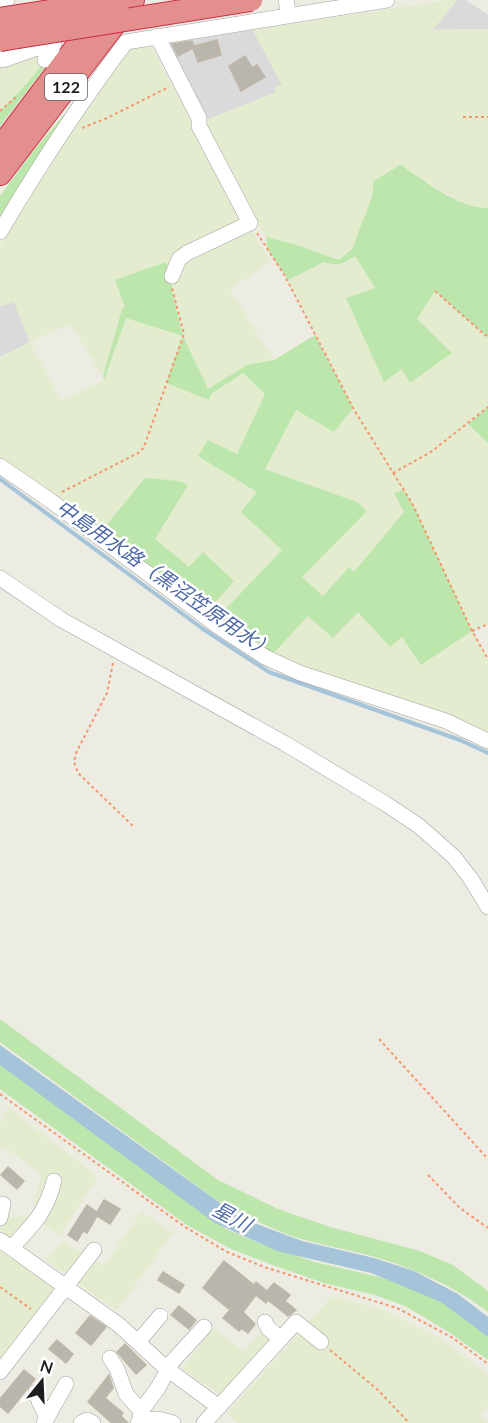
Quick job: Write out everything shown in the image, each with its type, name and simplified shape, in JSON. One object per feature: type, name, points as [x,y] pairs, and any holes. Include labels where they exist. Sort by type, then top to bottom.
[{"type":"highway","name":"122","points":[[0,148],[113,0]]},
{"type":"highway","points":[[0,19],[120,0]]},
{"type":"highway","name":"122","points":[[0,174],[133,0]]},
{"type":"highway","points":[[0,40],[251,0]]},
{"type":"street","points":[[0,1],[7,0]]},
{"type":"street","points":[[0,58],[3,60],[37,48],[48,55],[54,44],[48,0]]},
{"type":"street","points":[[286,0],[289,16]]},
{"type":"street","points":[[0,232],[95,83],[126,42],[387,0]]},
{"type":"street","points":[[157,36],[199,118],[199,126],[250,223],[187,253],[179,259],[172,276]]},
{"type":"street","points":[[0,466],[51,501],[210,621],[265,657],[300,673],[446,721],[488,741]]},
{"type":"street","points":[[0,578],[62,620],[341,775],[403,815],[454,856],[488,907]]},
{"type":"street","points":[[54,1181],[46,1207],[39,1218],[6,1244],[119,1325],[167,1369],[219,1407]]},
{"type":"street","points":[[0,1372],[94,1250]]},
{"type":"street","points":[[138,1342],[160,1316]]},
{"type":"street","points":[[265,1322],[268,1328],[281,1339]]},
{"type":"street","points":[[204,1423],[296,1322],[321,1342]]},
{"type":"street","points":[[139,1418],[167,1369],[204,1327]]},
{"type":"street","points":[[110,1358],[139,1418]]},
{"type":"street","points":[[45,1420],[66,1384]]},
{"type":"street","points":[[36,1392],[45,1420]]},
{"type":"street","points":[[139,1418],[173,1423]]},
{"type":"street","points":[[81,1423],[87,1420],[93,1423]]},
{"type":"path","points":[[66,127],[75,130],[97,122],[179,81]]},
{"type":"path","points":[[464,117],[488,117]]},
{"type":"path","points":[[250,223],[285,276],[353,408],[412,505],[472,631],[488,659]]},
{"type":"path","points":[[51,501],[56,495],[140,452],[144,447],[184,334],[172,291],[172,276]]},
{"type":"path","points":[[435,291],[484,335],[488,336]]},
{"type":"path","points":[[393,473],[431,452],[488,407]]},
{"type":"path","points":[[472,631],[488,624]]},
{"type":"path","points":[[116,650],[107,693],[76,753],[74,762],[78,773],[133,826]]},
{"type":"path","points":[[379,1039],[488,1158]]},
{"type":"path","points":[[0,1094],[185,1227],[227,1252],[267,1268],[387,1303],[442,1331],[488,1364]]},
{"type":"path","points":[[428,1175],[460,1208],[488,1228]]},
{"type":"path","points":[[0,1287],[43,1318]]},
{"type":"path","points":[[321,1342],[378,1390],[409,1423]]},
{"type":"shaded area","points":[[457,0],[466,0],[488,15],[488,29],[432,30]]},
{"type":"shaded area","points":[[253,30],[282,85],[275,93],[204,121],[166,44]]},
{"type":"shaded area","points":[[14,302],[30,343],[0,357],[0,306]]},
{"type":"green space","points":[[457,0],[433,30],[488,29],[488,208],[476,208],[463,204],[400,165],[374,181],[372,197],[352,249],[339,260],[266,237],[250,214],[204,121],[275,93],[274,88],[282,85],[253,30]]},
{"type":"green space","points":[[149,43],[216,166],[243,221],[169,269],[166,262],[122,309],[103,377],[71,325],[30,343],[62,401],[104,380],[126,318],[184,334],[171,283],[180,263],[250,228],[271,261],[230,289],[274,360],[247,366],[208,390],[184,337],[166,382],[208,400],[211,394],[243,373],[265,394],[237,454],[258,493],[241,512],[282,550],[216,619],[206,613],[234,581],[204,552],[189,567],[155,539],[187,484],[100,533],[0,458],[0,357],[30,342],[14,302],[0,306],[0,245],[70,129],[130,47]]},
{"type":"green space","points":[[62,46],[0,126],[0,111]]},
{"type":"green space","points":[[41,50],[45,60],[19,95],[0,111],[0,64]]},
{"type":"green space","points":[[73,104],[0,222],[0,196],[34,150]]},
{"type":"green space","points":[[400,165],[453,199],[476,207],[488,208],[488,336],[435,291],[417,319],[452,353],[410,383],[402,369],[384,382],[346,298],[375,288],[355,256],[340,264],[324,262],[288,280],[267,248],[266,237],[339,260],[352,249],[372,197],[374,181]]},
{"type":"green space","points":[[355,256],[375,288],[346,298],[402,369],[410,383],[452,353],[417,319],[435,291],[484,335],[488,336],[488,407],[468,424],[488,443],[488,623],[473,631],[488,659],[488,736],[304,668],[273,654],[308,616],[358,611],[389,646],[402,636],[421,665],[403,490],[394,494],[404,512],[354,573],[349,568],[323,596],[302,577],[367,511],[356,502],[265,469],[296,410],[353,408],[288,280],[324,262],[331,265],[345,264]]},
{"type":"green space","points":[[166,262],[172,276],[172,291],[183,336],[126,318],[104,380],[122,309],[125,307],[115,280]]},
{"type":"green space","points":[[315,335],[353,408],[334,432],[296,410],[265,469],[357,502],[367,511],[302,577],[323,596],[349,567],[354,572],[404,512],[394,493],[403,490],[413,505],[472,631],[421,665],[402,637],[390,647],[358,612],[333,638],[308,616],[273,654],[216,619],[282,550],[241,512],[257,492],[198,456],[208,440],[237,454],[265,394],[243,373],[211,394],[209,400],[166,383],[183,336],[208,389],[247,365],[274,360]]},
{"type":"green space","points":[[488,407],[488,443],[468,424]]},
{"type":"green space","points":[[145,478],[179,481],[187,484],[155,539],[189,567],[203,552],[234,581],[206,613],[100,533]]},
{"type":"green space","points":[[0,1019],[218,1180],[278,1209],[330,1227],[420,1251],[453,1265],[488,1291],[488,1312],[451,1288],[410,1269],[382,1259],[289,1235],[215,1199],[0,1042]]},
{"type":"green space","points":[[0,1065],[226,1229],[263,1245],[315,1262],[383,1278],[442,1301],[488,1337],[488,1360],[449,1332],[405,1306],[375,1295],[324,1283],[270,1264],[231,1249],[187,1225],[0,1089]]},
{"type":"green space","points":[[8,1107],[98,1177],[60,1235],[33,1219],[13,1240],[0,1231],[0,1213],[7,1217],[31,1216],[41,1174],[4,1147],[0,1151],[0,1124]]},
{"type":"green space","points":[[141,1212],[173,1232],[117,1311],[45,1260],[63,1241],[104,1266]]},
{"type":"green space","points":[[0,1247],[57,1288],[0,1363]]},
{"type":"green space","points":[[332,1296],[381,1309],[443,1340],[488,1374],[488,1405],[480,1416],[488,1423],[237,1423],[227,1413]]},
{"type":"green space","points":[[213,1328],[243,1351],[262,1331],[269,1340],[221,1395],[182,1369]]},
{"type":"water","name":"星川","points":[[0,1045],[241,1218],[302,1241],[374,1258],[414,1271],[458,1294],[488,1317],[488,1337],[441,1302],[371,1273],[277,1251],[215,1223],[0,1065]]},
{"type":"building","points":[[217,40],[221,55],[198,62],[193,48],[178,56],[172,44],[192,41],[194,46]]},
{"type":"building","points":[[245,56],[252,68],[257,65],[265,77],[241,91],[229,66]]},
{"type":"building","points":[[8,1167],[24,1181],[17,1189],[1,1175]]},
{"type":"building","points":[[104,1200],[120,1209],[110,1224],[97,1216],[87,1233],[83,1231],[77,1241],[68,1235],[87,1205],[97,1212]]},
{"type":"building","points":[[224,1261],[254,1285],[256,1282],[267,1291],[274,1283],[290,1295],[285,1301],[296,1310],[288,1316],[268,1300],[266,1303],[256,1295],[243,1312],[255,1324],[248,1333],[241,1328],[239,1331],[223,1318],[230,1310],[203,1288]]},
{"type":"building","points":[[163,1272],[184,1285],[179,1293],[158,1280]]},
{"type":"building","points":[[179,1306],[196,1320],[189,1329],[171,1315]]},
{"type":"building","points":[[90,1316],[106,1327],[91,1345],[76,1333]]},
{"type":"building","points":[[57,1340],[73,1354],[66,1363],[49,1349]]},
{"type":"building","points":[[125,1344],[146,1365],[136,1374],[117,1352]]},
{"type":"building","points":[[24,1370],[35,1379],[8,1413],[0,1406],[0,1399]]},
{"type":"building","points":[[109,1375],[113,1388],[105,1398],[123,1413],[121,1416],[128,1423],[112,1423],[88,1402]]},
{"type":"waterway","name":"中島用水路（黒沼笠原用水）","points":[[0,479],[203,629],[269,672],[460,740],[488,753]]}]
